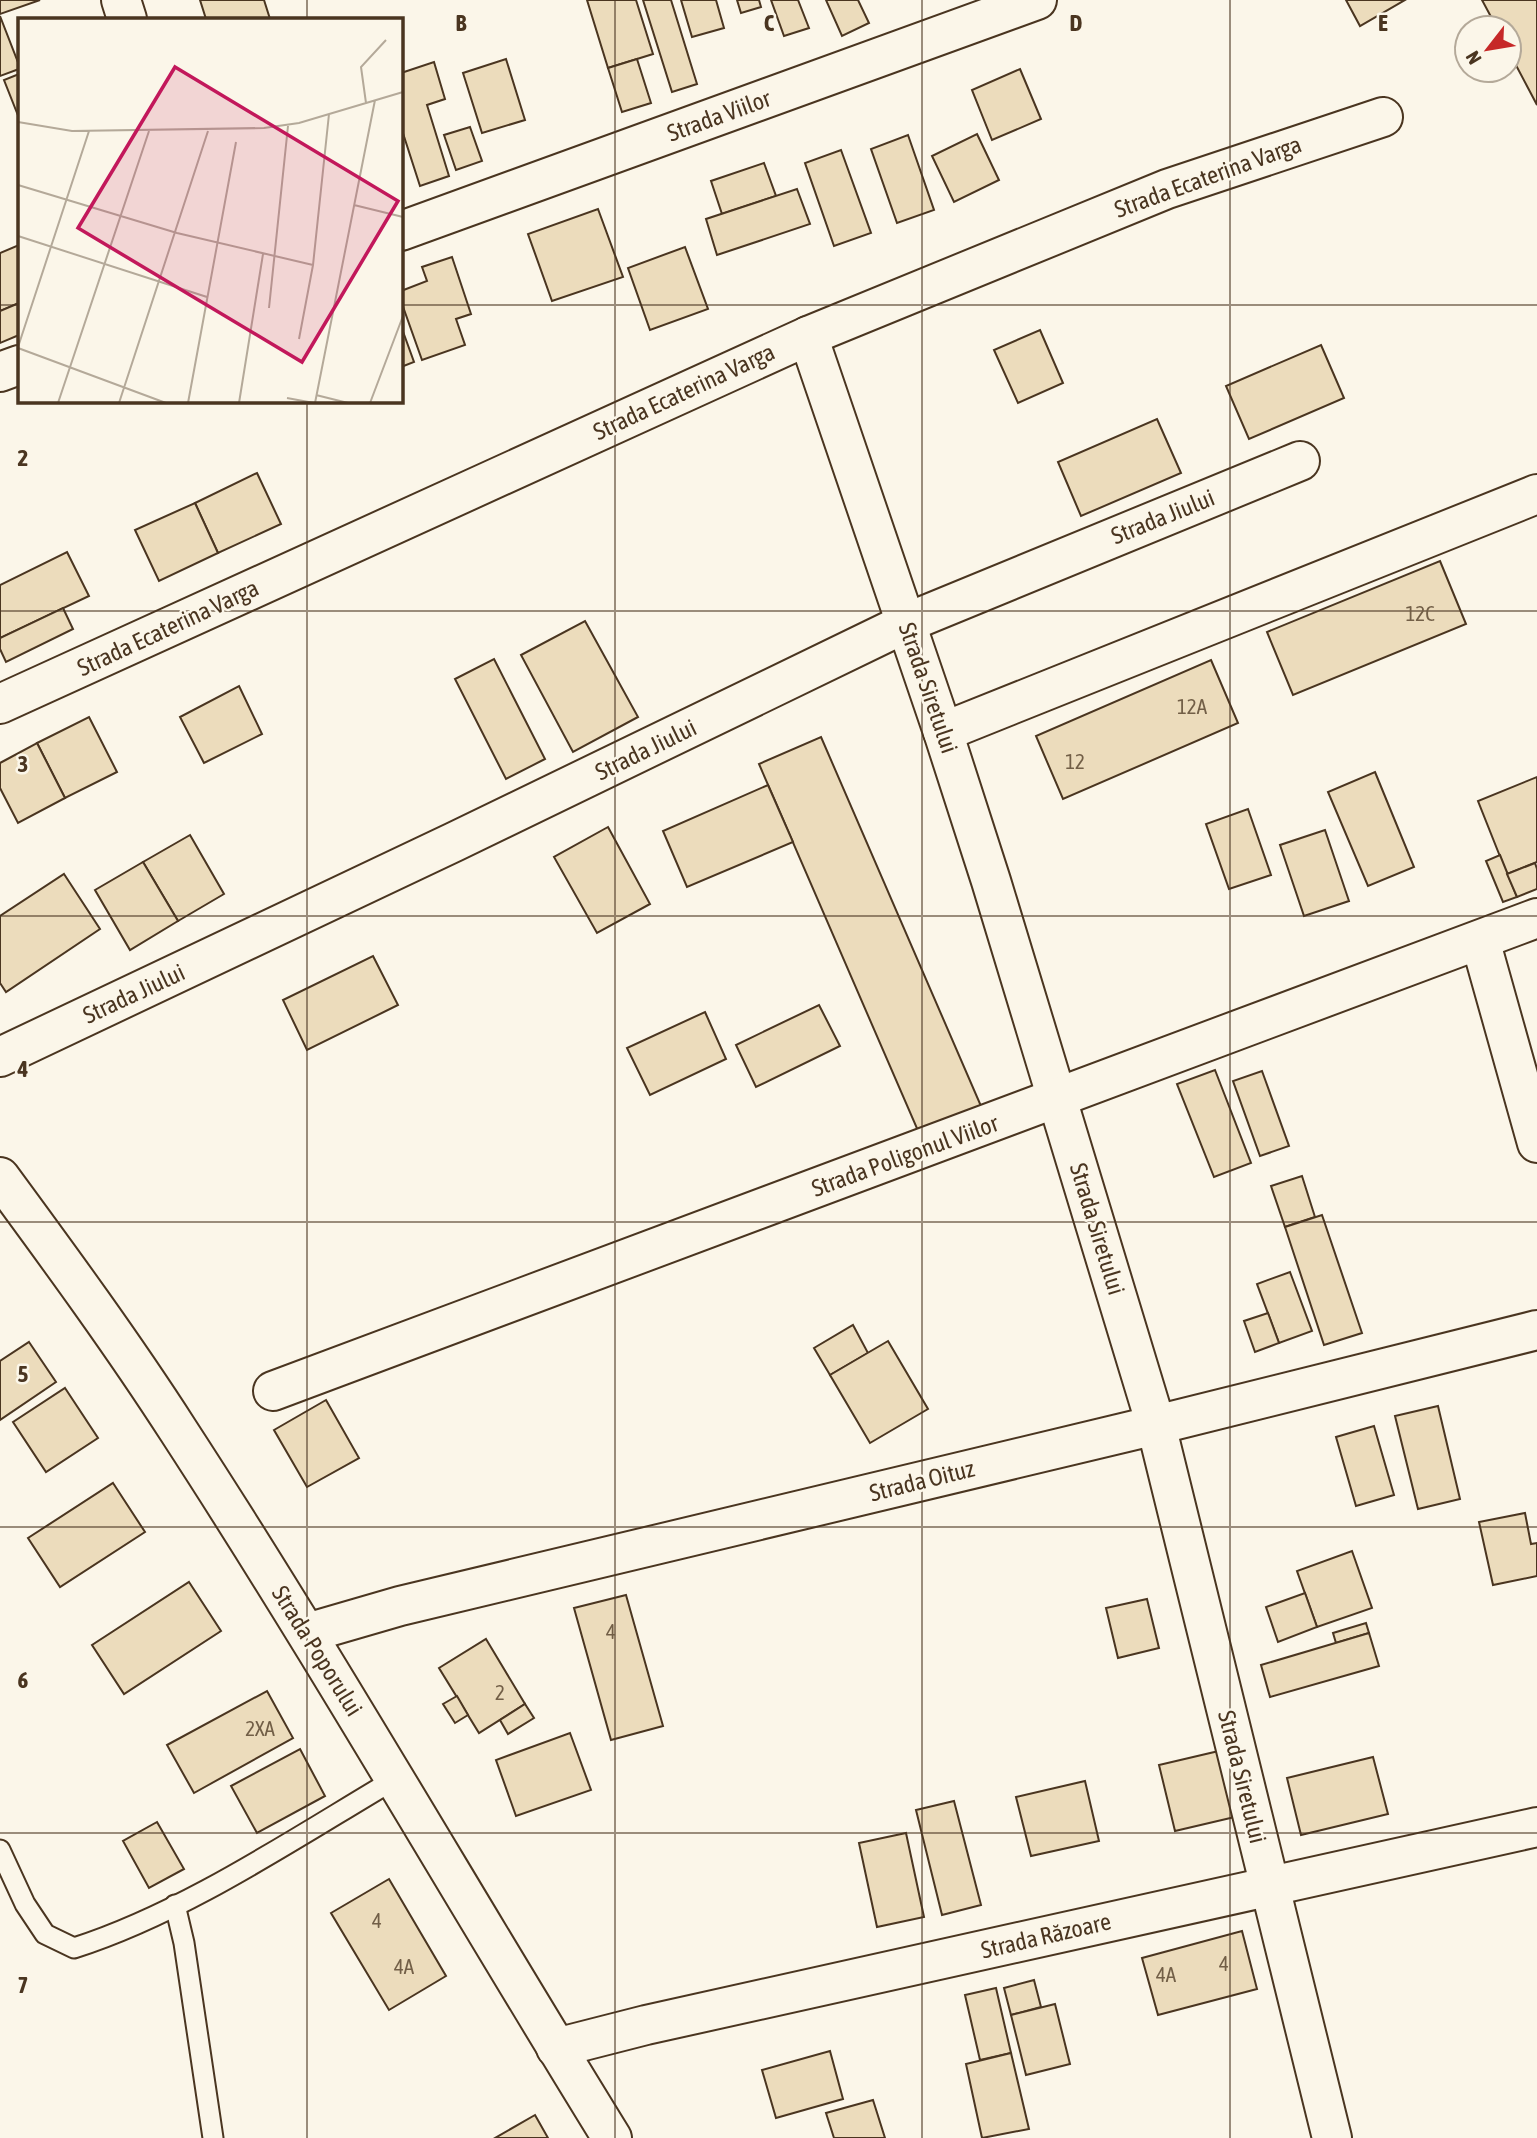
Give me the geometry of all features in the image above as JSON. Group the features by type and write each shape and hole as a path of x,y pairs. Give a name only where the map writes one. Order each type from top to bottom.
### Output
{"street":[{"path":"121,0 127,18"},
{"name":"Strada Viilor","path":"402,231 1037,0"},
{"name":"Strada Ecaterina Varga","path":"0,704 808,336 1167,189 1383,117"},
{"name":"Strada Siretului","path":"808,336 943,732 1058,1099 1156,1425 1332,2138"},
{"path":"0,372 18,365"},
{"name":"Strada Jiului","path":"0,1057 906,623 1300,461"},
{"path":"943,732 1537,494"},
{"name":"Strada Poligonul Viilor","path":"273,1391 1537,918"},
{"path":"1480,940 1537,1143"},
{"name":"Strada Poporului","path":"0,1177 93,1305 177,1428 307,1633 612,2138"},
{"name":"Strada Oituz","path":"307,1633 400,1606 1156,1425 1537,1330"},
{"name":"Strada Răzoare","path":"556,2048 646,2025 1537,1827"}],"lane":[{"path":"0,1850 25,1905 45,1934 74,1948 105,1938 201,1893 395,1779"},
{"path":"175,1905 184,1943 213,2138"}],"building":[{"path":"0,0 40,0 0,14"},
{"path":"200,0 264,0 270,18 206,18"},
{"path":"587,0 636,0 653,54 608,68"},
{"path":"643,0 671,0 697,84 672,92"},
{"path":"681,0 716,0 724,28 692,37"},
{"path":"737,0 759,0 761,7 741,13"},
{"path":"771,0 798,0 809,28 784,36"},
{"path":"826,0 858,0 869,23 842,36"},
{"path":"1346,0 1405,0 1360,26"},
{"path":"1482,0 1537,0 1537,105 1523,78 1523,14 1490,14"},
{"path":"0,16 18,62 18,69 0,76"},
{"path":"506,59 525,120 482,133 463,73"},
{"path":"637,59 651,103 622,112 608,68"},
{"path":"434,62 445,99 427,105 449,176 420,186 402,130 402,73"},
{"path":"1020,69 1041,119 992,140 972,90"},
{"path":"18,74 18,115 4,80"},
{"path":"470,127 482,161 456,170 444,135"},
{"path":"977,134 999,180 954,202 932,156"},
{"path":"908,135 934,210 897,223 871,149"},
{"path":"841,150 871,233 834,246 805,163"},
{"path":"764,163 776,196 722,214 711,181"},
{"path":"797,189 810,224 717,255 706,219"},
{"path":"598,209 623,277 552,301 528,234"},
{"path":"18,245 18,303 0,311 0,253"},
{"path":"685,247 708,309 650,330 628,268"},
{"path":"452,257 471,314 456,319 465,345 422,360 402,304 402,291 427,281 422,267"},
{"path":"18,303 18,335 0,343 0,311"},
{"path":"402,329 414,362 402,367"},
{"path":"1040,330 1063,383 1018,403 994,350"},
{"path":"1321,345 1344,398 1249,439 1226,386"},
{"path":"1157,419 1181,473 1081,516 1058,462"},
{"path":"257,473 281,524 218,553 195,503"},
{"path":"195,503 218,553 159,581 135,530"},
{"path":"67,552 89,596 0,638 0,585"},
{"path":"1440,561 1466,624 1293,695 1267,632"},
{"path":"63,608 73,629 6,662 0,649 0,638"},
{"path":"585,621 638,717 573,752 521,655"},
{"path":"494,659 545,759 506,779 455,679"},
{"path":"1211,660 1238,723 1063,799 1036,736"},
{"path":"239,686 262,734 204,763 180,717"},
{"path":"89,717 117,772 65,798 37,743"},
{"path":"821,737 984,1113 922,1140 759,764"},
{"path":"37,743 65,798 18,823 0,788 0,763"},
{"path":"1375,772 1414,867 1368,886 1328,792"},
{"path":"1537,777 1537,862 1507,874 1478,801"},
{"path":"768,785 793,842 687,887 663,831"},
{"path":"1248,809 1271,875 1229,889 1206,824"},
{"path":"608,827 650,904 597,933 554,857"},
{"path":"1325,830 1349,901 1304,916 1280,845"},
{"path":"190,835 224,894 178,921 143,862"},
{"path":"1500,855 1517,897 1503,902 1486,861"},
{"path":"143,862 178,921 130,950 95,890"},
{"path":"1535,863 1537,889 1517,897 1507,874"},
{"path":"64,874 100,929 6,992 0,983 0,916"},
{"path":"373,956 398,1005 307,1050 283,1000"},
{"path":"819,1005 840,1046 756,1087 736,1045"},
{"path":"705,1012 726,1059 650,1095 627,1048"},
{"path":"1215,1070 1251,1163 1214,1177 1177,1084"},
{"path":"1262,1071 1289,1146 1260,1156 1233,1081"},
{"path":"1302,1176 1315,1217 1285,1227 1271,1186"},
{"path":"1322,1215 1362,1333 1324,1345 1285,1227"},
{"path":"1290,1272 1312,1331 1279,1343 1257,1284"},
{"path":"1268,1313 1279,1343 1255,1352 1244,1321"},
{"path":"853,1325 868,1353 830,1375 814,1348"},
{"path":"888,1341 928,1409 870,1443 830,1375"},
{"path":"29,1342 56,1382 0,1420 0,1361"},
{"path":"65,1388 98,1438 46,1472 13,1422"},
{"path":"326,1400 359,1458 307,1487 274,1430"},
{"path":"1438,1406 1460,1499 1418,1509 1395,1416"},
{"path":"1374,1426 1394,1495 1356,1506 1336,1437"},
{"path":"113,1483 145,1532 60,1587 28,1538"},
{"path":"1525,1513 1531,1544 1537,1543 1537,1576 1493,1585 1479,1522"},
{"path":"1352,1551 1372,1608 1317,1627 1297,1571"},
{"path":"189,1582 221,1631 124,1694 92,1645"},
{"path":"1305,1593 1317,1627 1278,1642 1266,1607"},
{"path":"626,1595 663,1726 611,1740 574,1608"},
{"path":"1147,1599 1159,1648 1118,1658 1106,1608"},
{"path":"1366,1623 1369,1633 1336,1643 1333,1633"},
{"path":"1369,1633 1379,1666 1270,1697 1261,1665"},
{"path":"486,1639 525,1704 479,1733 439,1668"},
{"path":"267,1691 293,1738 194,1793 167,1745"},
{"path":"457,1696 468,1715 455,1723 443,1704"},
{"path":"525,1704 534,1718 508,1734 500,1720"},
{"path":"570,1733 591,1790 516,1816 496,1760"},
{"path":"300,1749 325,1796 257,1833 231,1786"},
{"path":"1223,1750 1239,1816 1175,1831 1159,1765"},
{"path":"1373,1757 1388,1814 1301,1835 1287,1778"},
{"path":"1085,1781 1099,1841 1031,1856 1016,1797"},
{"path":"954,1801 981,1905 942,1915 916,1810"},
{"path":"157,1822 184,1869 149,1888 123,1841"},
{"path":"906,1833 924,1917 877,1927 859,1843"},
{"path":"389,1879 446,1976 389,2010 331,1913"},
{"path":"1242,1931 1257,1989 1158,2015 1142,1958"},
{"path":"1034,1980 1041,2007 1011,2015 1004,1988"},
{"path":"996,1988 1011,2053 980,2060 965,1995"},
{"path":"1055,2004 1070,2064 1026,2075 1011,2015"},
{"path":"830,2051 843,2099 776,2118 762,2070"},
{"path":"1011,2053 1029,2129 982,2138 966,2064"},
{"path":"873,2100 885,2138 834,2138 826,2113"},
{"path":"535,2115 548,2138 495,2138"}]}
